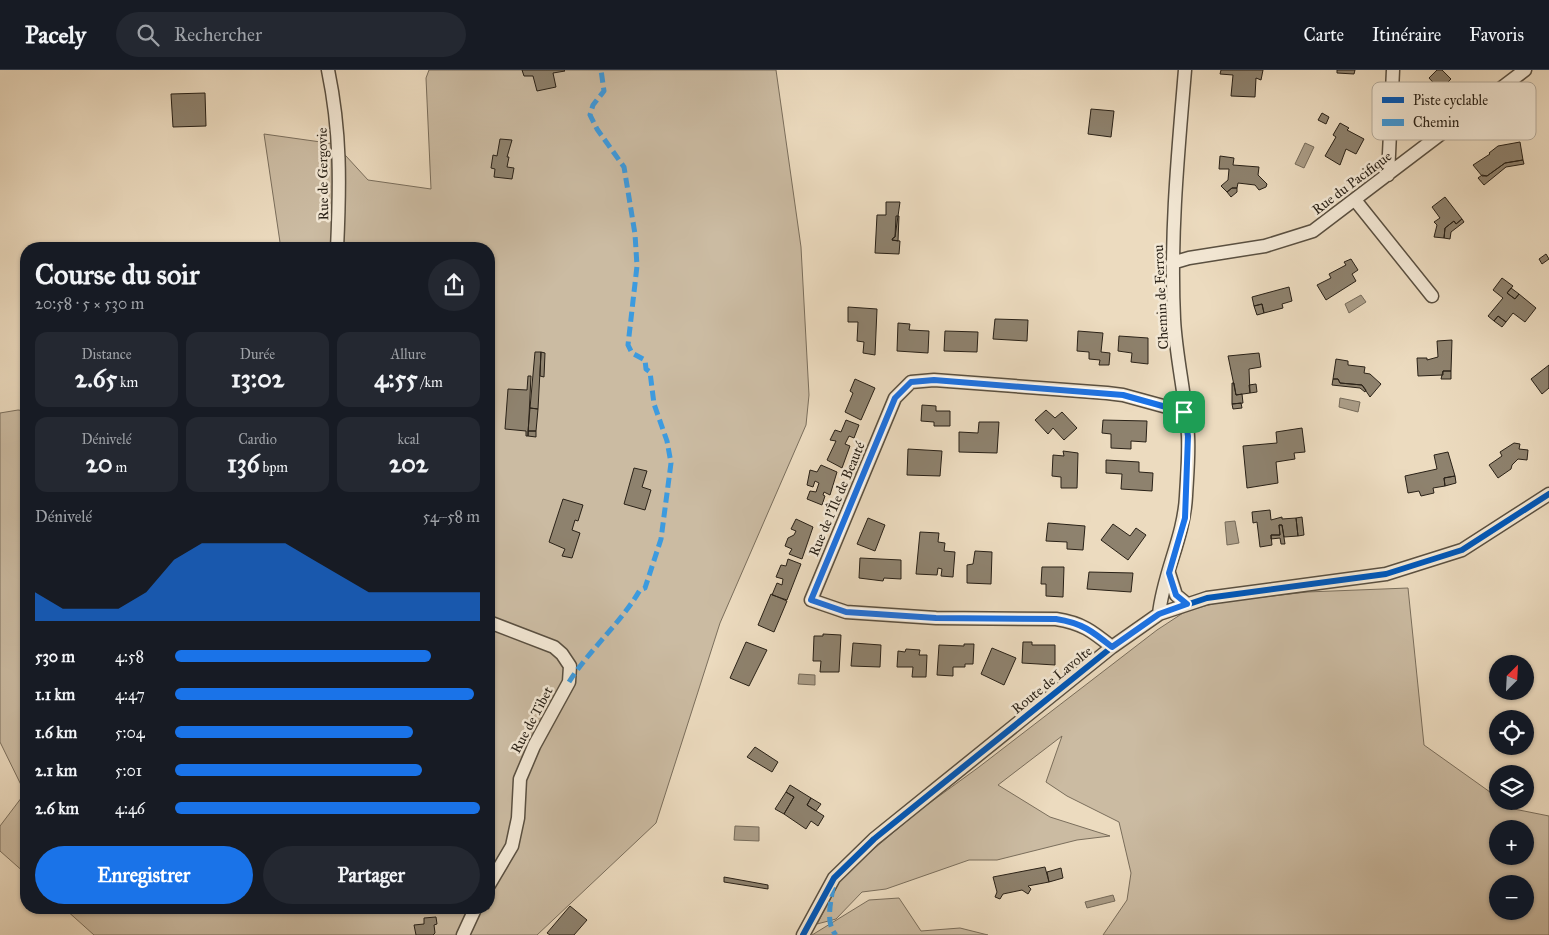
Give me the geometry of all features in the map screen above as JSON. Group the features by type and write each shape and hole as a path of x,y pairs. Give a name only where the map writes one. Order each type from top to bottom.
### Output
{"street":[{"name":"Rue de Gergovie","path":"328,70 336,107 340,155 338,242"},
{"name":"Chemin de Ferrou","path":"1159,614 1162,593 1185,518 1188,436 1175,334 1172,263 1175,185 1185,70"},
{"name":"Rue du Pacifique","path":"1509,82 1525,70"},
{"path":"1388,175 1390,140"},
{"name":"Rue du Pacifique","path":"1172,263 1189,258 1265,246 1313,231 1434,140"},
{"path":"1355,200 1432,296"},
{"name":"Rue de l'Île de Beauté","path":"1112,647 1087,627 1074,622 1056,619 936,618 846,612 811,600 895,398 911,382 934,380 1115,394 1184,412"},
{"name":"Route de Lavolte","path":"803,935 834,878 874,839 1112,647 1159,614 1208,598 1386,574 1412,567 1462,550 1549,494"},
{"path":"1169,573 1176,595 1187,604"},
{"name":"Rue de Tibet","path":"495,624 554,647 562,654 570,666 569,682 534,746 520,779 518,818 512,846 495,875"},
{"path":"463,935 473,914"}],"shaded area":[{"path":"429,70 776,70 801,247 809,395 806,425 720,623 656,823 537,935 94,935 71,914 495,914 495,242 280,242 264,134 335,144 368,180 431,189 426,78"},
{"path":"1305,143 1314,147 1304,168 1295,164"},
{"path":"1361,295 1366,302 1349,313 1345,304"},
{"path":"1340,398 1360,402 1358,412 1339,407"},
{"path":"20,410 20,783 0,742 0,413"},
{"path":"1235,521 1239,543 1227,545 1225,522"},
{"path":"1408,588 1424,745 1489,791 1489,810 1519,810 1549,816 1549,935 1103,935 1127,900 1131,873 1119,822 1067,796 1046,782 1062,736 998,785 1050,817 1110,836 1077,840 997,860 969,860 886,889 862,892 836,919 817,924 843,875 920,810 1157,630 1186,611 1220,602 1307,592"},
{"path":"799,674 815,675 815,685 798,684"},
{"path":"20,800 20,869 0,851 0,826"},
{"path":"735,826 759,827 759,841 734,840"},
{"path":"1113,895 1115,901 1087,908 1085,902"},
{"path":"899,898 921,931 960,928 988,935 812,935 869,900"}],"building":[{"path":"522,70 565,71 553,73 556,87 537,91 533,76 524,76"},
{"path":"1221,70 1263,70 1261,80 1256,78 1255,97 1231,96 1233,75 1220,74"},
{"path":"1337,70 1355,70 1354,74 1337,73"},
{"path":"1437,70 1442,70 1451,79 1448,82 1433,82 1429,78"},
{"path":"205,93 206,126 173,127 171,94"},
{"path":"1091,109 1114,111 1111,137 1088,134"},
{"path":"1322,113 1329,117 1326,124 1318,120"},
{"path":"1340,123 1349,128 1347,130 1364,139 1356,154 1346,149 1340,165 1325,156 1336,137 1333,135"},
{"path":"500,139 512,140 507,157 509,157 507,167 514,168 512,179 494,177 495,169 491,168 493,155 497,156"},
{"path":"1520,142 1523,160 1505,163 1487,176 1482,176 1473,165 1490,154 1498,146"},
{"path":"1220,156 1234,158 1233,165 1259,167 1258,175 1267,184 1266,187 1259,190 1255,185 1238,183 1237,188 1232,188 1227,192 1221,186 1228,180 1229,169 1219,169"},
{"path":"1523,160 1524,164 1506,167 1484,185 1478,178 1482,175 1487,176 1505,163"},
{"path":"1232,188 1237,188 1237,192 1231,197 1227,192"},
{"path":"1445,197 1462,219 1456,224 1454,221 1445,228 1444,238 1434,237 1437,225 1434,222 1440,218 1432,207"},
{"path":"886,202 900,202 895,237 892,240 900,241 899,254 875,253 877,215 886,215"},
{"path":"896,216 899,216 898,241 892,240 895,237"},
{"path":"1462,219 1464,222 1451,232 1450,239 1444,238 1445,228 1454,221 1456,224"},
{"path":"1546,254 1549,259 1542,264 1539,259"},
{"path":"1351,259 1358,270 1352,274 1356,281 1326,300 1317,285 1331,278 1329,274 1346,265 1344,262"},
{"path":"1502,278 1513,286 1507,293 1515,299 1519,294 1536,308 1525,322 1513,313 1506,322 1498,316 1494,321 1488,316 1503,298 1493,290"},
{"path":"1289,287 1292,301 1282,304 1283,308 1264,313 1262,304 1254,306 1252,297"},
{"path":"1511,288 1519,294 1515,299 1507,293"},
{"path":"1262,304 1264,313 1257,315 1254,306"},
{"path":"848,307 877,309 875,355 863,353 864,342 857,341 858,322 848,322"},
{"path":"1498,316 1506,322 1502,327 1494,321"},
{"path":"995,319 1028,320 1027,341 993,339"},
{"path":"898,323 910,324 909,330 929,331 928,353 897,351"},
{"path":"945,331 978,332 977,352 944,351"},
{"path":"1078,331 1103,333 1101,352 1110,353 1109,365 1099,365 1100,360 1089,359 1089,352 1077,351"},
{"path":"1119,336 1148,338 1148,364 1131,362 1132,353 1118,351"},
{"path":"1452,340 1451,371 1443,371 1443,375 1418,376 1417,358 1427,358 1427,360 1438,357 1437,341"},
{"path":"535,352 541,352 538,409 530,408"},
{"path":"541,352 545,353 544,377 540,376"},
{"path":"1259,353 1261,367 1249,369 1250,393 1236,395 1228,356"},
{"path":"1336,359 1348,361 1348,365 1365,367 1364,373 1370,374 1381,384 1370,397 1362,385 1340,383 1338,379 1333,379"},
{"path":"1549,365 1549,388 1542,394 1531,379"},
{"path":"1443,371 1451,371 1451,379 1441,379"},
{"path":"528,376 531,376 528,436 526,436 526,431 505,429 508,389 527,390"},
{"path":"855,379 875,388 861,420 845,412 853,393 850,391"},
{"path":"1333,379 1338,379 1340,383 1362,385 1366,390 1365,392 1360,388 1332,385"},
{"path":"1232,383 1234,383 1236,395 1242,394 1243,403 1232,404"},
{"path":"1256,384 1257,392 1250,393 1249,385"},
{"path":"1241,403 1242,408 1233,409 1232,404"},
{"path":"922,405 936,406 936,411 950,411 950,426 934,426 934,422 921,421"},
{"path":"530,408 538,409 536,431 528,431"},
{"path":"1046,410 1055,418 1062,412 1077,428 1064,440 1053,428 1048,434 1035,420"},
{"path":"846,420 859,425 854,438 849,436 845,444 850,446 842,468 827,460 836,441 830,440 835,430 841,432"},
{"path":"1103,420 1147,421 1146,442 1131,441 1131,449 1111,448 1111,434 1102,433"},
{"path":"979,422 999,422 997,453 959,452 959,432 978,433"},
{"path":"1302,428 1305,452 1294,453 1295,459 1276,462 1278,483 1247,488 1243,446 1277,443 1276,432"},
{"path":"528,431 536,431 536,437 528,436"},
{"path":"1514,443 1520,444 1519,449 1528,450 1527,460 1518,459 1511,469 1498,478 1489,465 1502,456 1500,452"},
{"path":"908,449 942,451 940,476 907,475"},
{"path":"1063,451 1078,453 1077,488 1061,488 1061,477 1052,476 1053,455 1064,456"},
{"path":"1448,452 1455,476 1444,478 1445,486 1433,488 1434,493 1421,496 1419,491 1408,493 1405,476 1437,469 1434,455"},
{"path":"1106,460 1139,462 1139,472 1153,473 1152,491 1121,489 1122,474 1106,473"},
{"path":"821,465 837,472 830,495 824,492 823,495 825,496 822,505 807,499 810,491 816,492 819,483 815,481 813,487 807,485 810,470 817,472"},
{"path":"634,468 647,471 642,487 651,490 645,510 624,504"},
{"path":"1455,476 1456,483 1445,486 1444,478"},
{"path":"563,499 583,505 578,521 575,520 572,530 580,533 572,558 562,556 565,549 549,542"},
{"path":"1270,510 1271,520 1282,517 1282,519 1296,518 1298,536 1284,537 1282,525 1279,525 1280,535 1271,535 1272,545 1260,547 1257,522 1253,523 1252,512"},
{"path":"1302,517 1304,535 1298,536 1296,518"},
{"path":"868,518 885,525 875,551 857,544"},
{"path":"796,519 813,527 802,559 789,554 792,549 785,546 788,538 794,535 796,531 791,529"},
{"path":"1048,523 1085,526 1083,550 1067,549 1067,542 1046,541"},
{"path":"1113,524 1130,536 1136,528 1146,535 1128,560 1101,540"},
{"path":"1279,525 1282,525 1285,544 1281,544 1280,538 1271,539 1271,535 1280,535"},
{"path":"920,532 939,533 938,542 945,543 944,551 955,552 953,577 941,576 942,569 938,568 937,575 916,574"},
{"path":"975,551 992,552 991,584 967,583 967,565 973,564"},
{"path":"860,558 901,560 901,579 884,578 883,581 859,578"},
{"path":"788,559 801,564 787,600 772,595 777,583 782,585 783,579 776,577 781,565 786,566"},
{"path":"1042,567 1064,567 1063,597 1046,596 1046,584 1041,584"},
{"path":"1089,572 1133,573 1131,592 1087,589"},
{"path":"771,594 787,601 774,632 758,625"},
{"path":"823,634 841,635 839,672 820,672 821,661 813,661 814,636 823,636"},
{"path":"746,642 767,650 749,686 730,678"},
{"path":"1023,642 1032,642 1032,645 1055,645 1055,665 1022,663"},
{"path":"853,643 881,645 880,667 851,666"},
{"path":"964,644 974,644 973,664 965,664 965,667 953,667 953,676 937,675 939,645 964,646"},
{"path":"992,648 1016,658 1004,685 981,674"},
{"path":"906,649 920,650 919,655 927,655 926,677 912,677 913,667 897,667 898,651 905,652"},
{"path":"755,747 778,762 772,772 747,757"},
{"path":"790,785 811,798 807,805 824,816 818,826 811,821 806,829 784,814 794,797 786,792"},
{"path":"786,792 794,797 784,814 775,809"},
{"path":"811,798 821,804 816,811 807,805"},
{"path":"1045,867 1049,882 1028,886 1031,889 1028,894 1022,890 1003,894 1000,899 995,897 997,892 993,877"},
{"path":"1061,868 1063,878 1049,882 1047,872"},
{"path":"724,877 768,885 768,889 724,882"},
{"path":"570,906 587,920 574,935 550,935 547,933"},
{"path":"436,917 437,924 434,925 435,933 433,935 416,935 414,925 424,924 424,918"}],"marked path":[{"path":"569,682 640,590 645,588 661,539 671,463 667,441 654,404 650,372 646,369 645,360 632,353 628,345 637,266 635,234 624,167 597,129 590,115 593,105 604,91 601,70"},
{"path":"833,887 830,918 836,935"}],"cycle path":[{"path":"1112,647 1086,628 1056,619 936,618 846,612 811,600 895,398 911,382 934,380 1107,393 1123,395 1185,412"},
{"path":"803,935 834,878 874,839 1112,647 1159,614 1207,598 1386,574 1462,550 1549,494"}],"route":[{"path":"934,380 1106,393 1123,395 1184,412 1188,436 1185,518 1169,573 1171,585 1176,595 1187,604 1159,614 1112,647 1087,627 1074,622 1056,619 936,618 846,612 811,600 895,398 911,382 934,380"}]}
